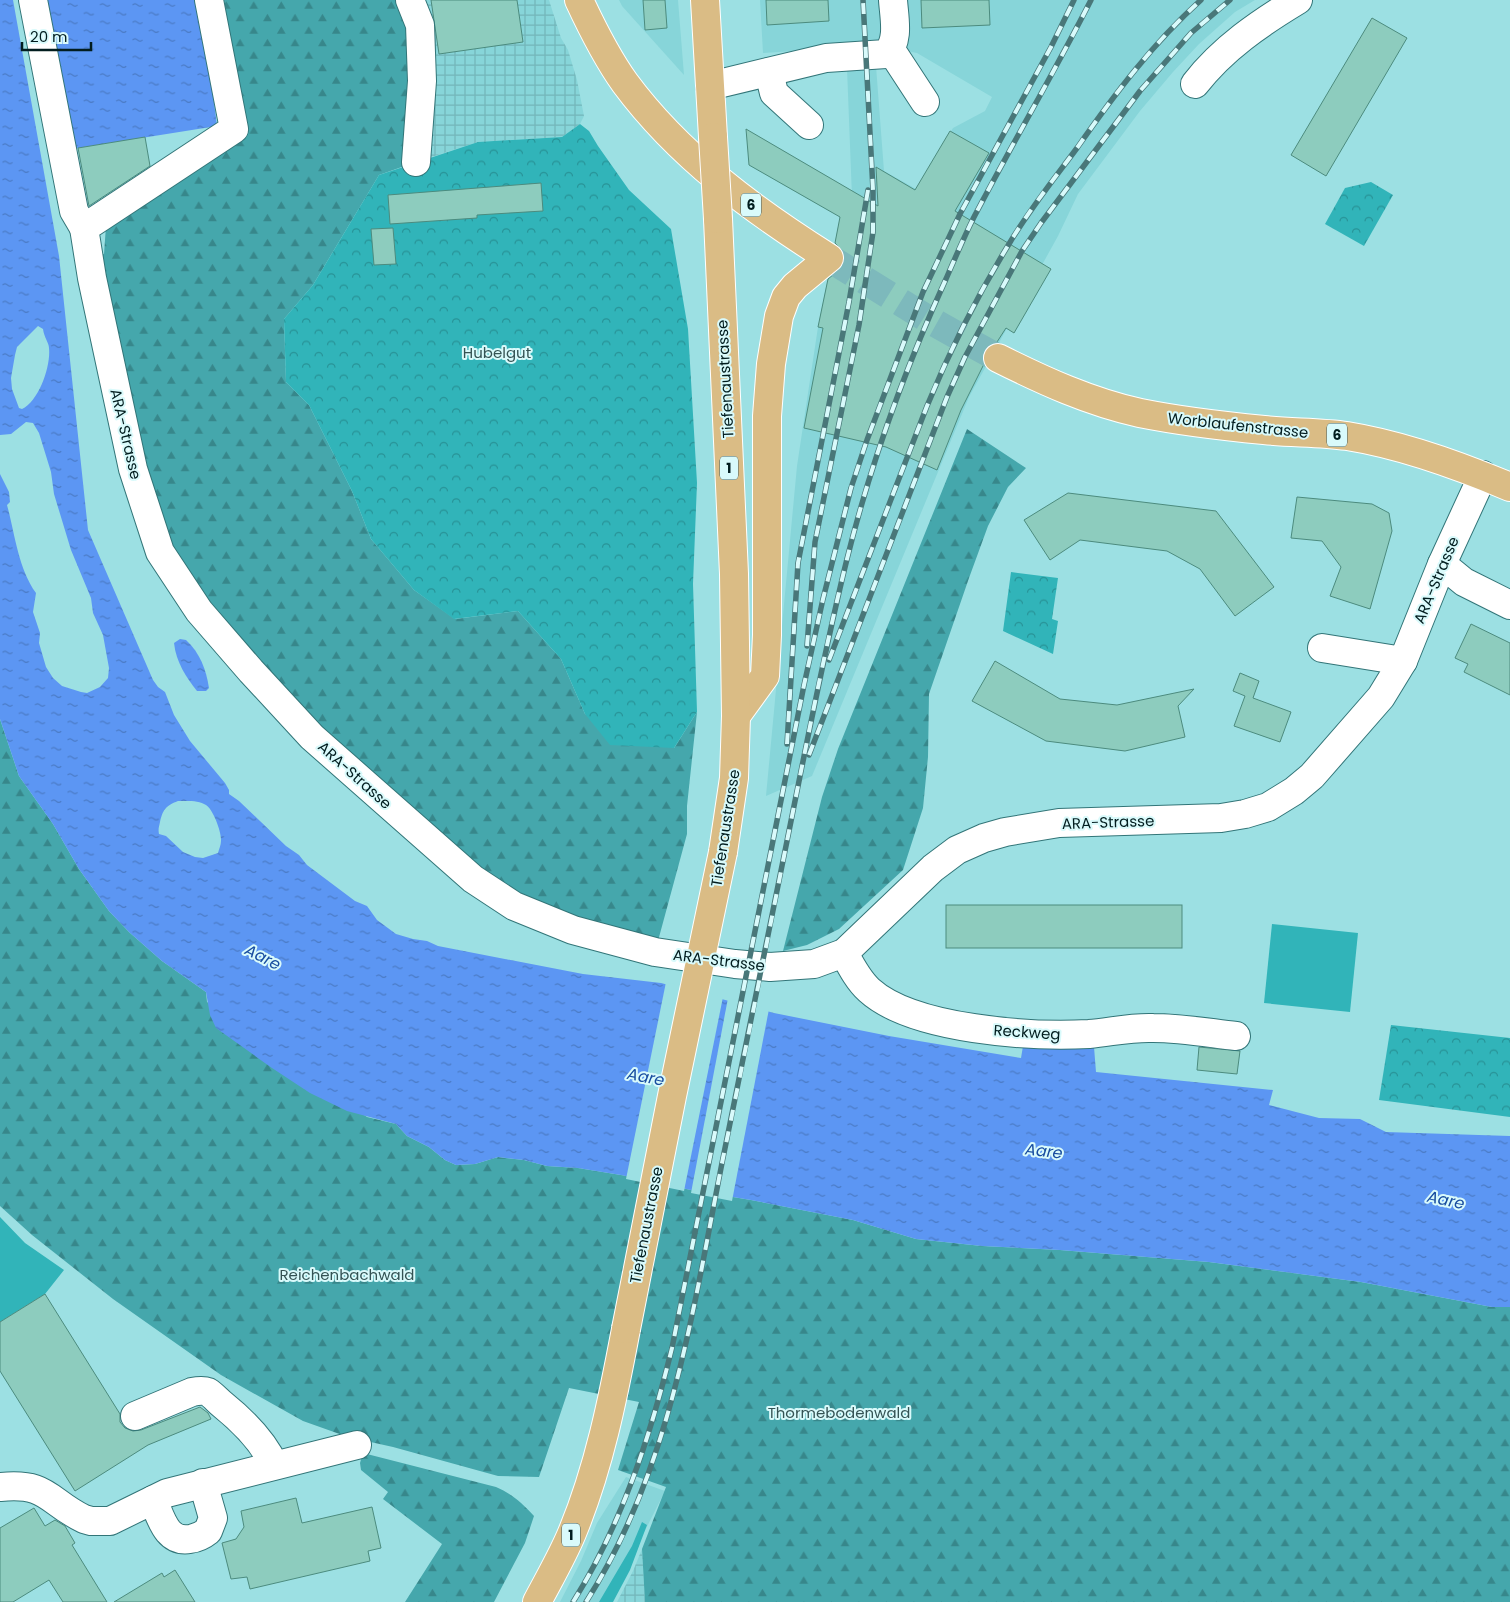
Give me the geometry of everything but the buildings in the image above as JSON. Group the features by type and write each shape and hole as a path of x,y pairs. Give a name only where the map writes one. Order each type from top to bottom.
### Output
{"main road":[{"name":"6","path":"579,0 596,35 625,82 679,145 724,185 788,232 829,258 795,286 786,297 779,316 771,364 767,416 767,635 765,676 736,716"},
{"name":"Tiefenaustrasse","path":"538,1602 565,1547 584,1500 613,1397 730,814 734,778 736,716 734,574 718,219 705,0"},
{"name":"Worblaufenstrasse","path":"998,358 1036,377 1106,404 1139,412 1216,425 1347,436 1409,450 1484,475 1510,487"}],"street":[{"name":"ARA-Strasse","path":"33,0 74,211 84,228 92,278 133,469 160,552 199,611 312,737 473,879 514,906 573,930 655,952 735,964 770,967 814,964 844,953 933,868 957,850 984,838 1005,832 1059,823 1221,818 1245,814 1268,807 1288,795 1312,776 1381,697 1403,661 1442,564 1484,475"},
{"path":"84,228 234,128 210,0"},
{"path":"410,0 420,25 422,81 416,162"},
{"path":"710,86 826,58 884,55 891,50 895,34 893,0"},
{"path":"1195,84 1230,46 1298,0"},
{"path":"891,50 925,102"},
{"path":"768,72 774,93 809,125"},
{"path":"1442,564 1464,582 1510,604"},
{"path":"1322,648 1403,661"},
{"name":"Reckweg","path":"844,953 858,978 869,990 884,1001 906,1011 964,1026 1024,1034 1063,1035 1155,1028 1236,1036"},
{"path":"135,1416 198,1390 207,1392 238,1417 250,1430 269,1453 274,1465"},
{"path":"0,1487 26,1486 38,1489 84,1519 110,1521 167,1493 357,1445"},
{"path":"152,1500 168,1532 172,1536 185,1540 198,1537 208,1531 213,1518 203,1483"}],"shaded area":[{"path":"410,0 549,0 577,80 584,116 580,124 562,137 478,142 416,162"},
{"path":"619,0 678,0 684,75 622,6"},
{"path":"760,0 1255,0 1235,12 1199,44 1173,72 1140,111 1078,194 1058,236 969,397 812,776 766,796 797,466 818,327 840,217 853,223 847,68 844,48 763,53","holes":["876,45 917,53 992,97 985,111 953,128 916,189 884,171"]},
{"path":"626,1477 665,1491 621,1578 607,1602 560,1602 581,1561 597,1523"},
{"path":"642,1549 645,1602 617,1602 633,1571"}],"green space":[{"path":"224,0 410,0 416,162 379,175 313,285 284,319 286,382 309,405 352,491 371,539 414,590 455,619 518,611 561,659 585,714 674,748 697,712 687,806 687,834 655,952 530,913 336,758 160,552 88,258 104,254 106,226 246,133"},
{"name":"Hubelgut","path":"580,124 589,131 629,190 671,229 688,329 697,483 693,584 697,712 674,748 610,745 585,714 561,659 518,611 454,619 414,590 371,539 352,491 309,405 286,382 284,319 313,285 379,175 478,142 562,137"},
{"path":"1371,182 1393,195 1364,246 1325,224 1345,188"},
{"path":"967,429 1026,468 1008,487 988,526 929,694 928,757 923,808 903,870 839,929 807,945 783,951 822,797 838,749"},
{"path":"1011,572 1058,578 1052,619 1058,621 1053,654 1003,631"},
{"path":"0,719 19,776 53,824 79,869 109,911 129,932 162,961 206,992 207,1002 367,1117 396,1124 407,1136 429,1147 445,1160 456,1165 475,1164 498,1157 524,1160 547,1166 578,1168 621,1175 853,1220 916,1239 982,1246 1209,1262 1361,1282 1492,1307 1510,1307 1510,1602 645,1602 642,1549 666,1487 618,1470 639,1402 569,1388 539,1477 498,1476 393,1447 348,1437 303,1421 221,1375 113,1299 32,1235 0,1206"},
{"path":"1272,924 1358,933 1350,1012 1264,1003"},
{"path":"1391,1025 1510,1038 1510,1117 1379,1100"},
{"path":"0,1217 25,1243 64,1270 45,1294 0,1322"},
{"path":"363,1453 496,1487 516,1499 534,1516 525,1543 494,1602 405,1602 442,1544 383,1499 388,1492 361,1470 360,1463"},
{"path":"642,1522 647,1525 630,1570 613,1602 599,1602 632,1546"}],"water":[{"name":"Aare","path":"0,0 13,0 59,256 88,530 153,680 165,692 174,715 190,741 225,783 229,794 239,801 286,846 299,855 307,865 355,901 367,906 377,920 396,934 427,941 438,946 583,974 661,983 774,1013 889,1036 1021,1058 1023,1046 1094,1047 1096,1072 1273,1090 1269,1105 1319,1118 1360,1119 1386,1132 1510,1136 1510,1307 1492,1307 1361,1282 1209,1262 982,1246 916,1239 853,1220 621,1175 578,1168 547,1166 524,1160 498,1157 475,1164 456,1165 445,1160 429,1147 407,1136 396,1124 347,1111 310,1093 216,1028 210,1015 206,992 162,961 129,932 109,911 79,869 53,824 19,776 0,719 0,474 9,492 10,502 7,505 21,562 36,593 33,612 40,633 39,643 46,667 53,678 62,686 87,693 100,687 108,678 109,668 103,635 93,613 91,598 71,550 54,494 51,472 39,433 33,423 26,422 11,434 0,435","holes":["38,326 43,329 49,346 48,364 39,391 34,399 22,409 19,408 12,389 11,378 15,355 17,347","178,801 203,803 209,807 221,837 218,853 203,858 195,857 183,852 166,836 159,834 164,811 167,807"]},
{"path":"38,0 201,0 217,126 66,150"},
{"path":"180,639 186,640 191,645 202,662 209,688 206,691 197,691 182,669 174,643"}],"pier":[{"path":"666,982 723,997 684,1191 626,1179"},
{"path":"728,998 769,1009 732,1201 691,1193"}],"tunnel":[{"path":"829,258 926,318 998,358"}],"railway":[{"path":"807,646 815,542 859,325 873,232 873,190 863,0"},
{"path":"573,1602 606,1542 633,1479 654,1414 672,1348 804,685 851,488 867,440 923,292 960,214 1051,47 1074,0"},
{"path":"586,1602 615,1551 639,1498 659,1443 675,1387 701,1272 823,664 856,523 878,452 917,347 963,240 1091,0"},
{"path":"829,660 927,406 945,364 986,283 1025,219 1120,89 1150,52 1201,0"},
{"path":"809,755 947,397 965,357 1022,251 1140,91 1191,33 1230,0"},
{"path":"787,744 798,563 849,302 868,190"}],"park label":[{"name":"Reichenbachwald","path":"347,1274"},
{"name":"Thormebodenwald","path":"839,1412"}]}
